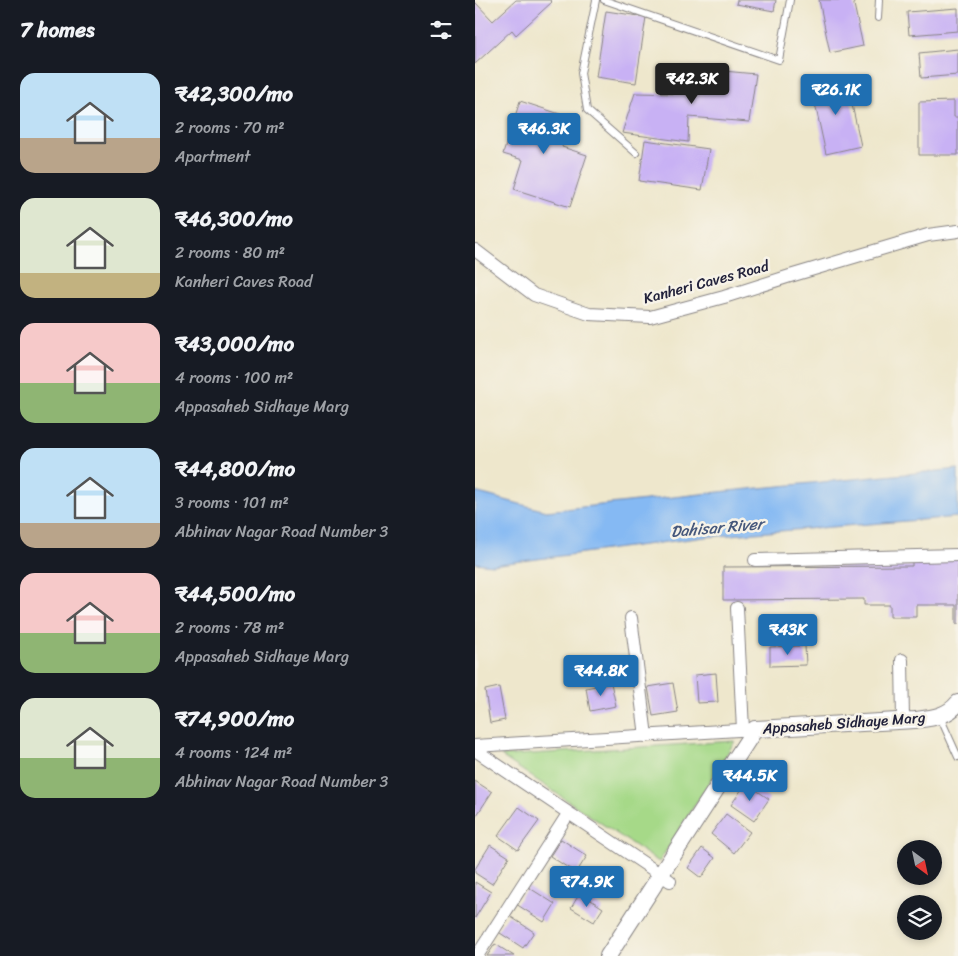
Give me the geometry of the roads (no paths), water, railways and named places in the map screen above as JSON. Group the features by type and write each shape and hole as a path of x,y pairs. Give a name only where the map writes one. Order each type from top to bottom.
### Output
{"street":[{"name":"Kanheri Caves Road","path":"475,250 534,295 589,314 650,317 724,297 911,240 958,230"},
{"path":"755,560 958,555"},
{"path":"615,955 665,878 754,730 737,608"},
{"path":"631,618 646,736"},
{"path":"902,660 903,720"},
{"name":"Appasaheb Sidhaye Marg","path":"754,730 940,716 954,708 958,703"},
{"path":"475,746 754,730"},
{"path":"475,750 665,878"},
{"path":"477,956 568,814"}],"lane":[{"path":"596,0 581,73 587,110 636,154"},
{"path":"604,0 779,60 790,0"},
{"path":"878,18 879,0"},
{"path":"940,716 958,757"}],"water":[{"name":"Dahisar River","path":"958,469 958,517 705,537 492,565 475,563 475,492 546,511"}]}
